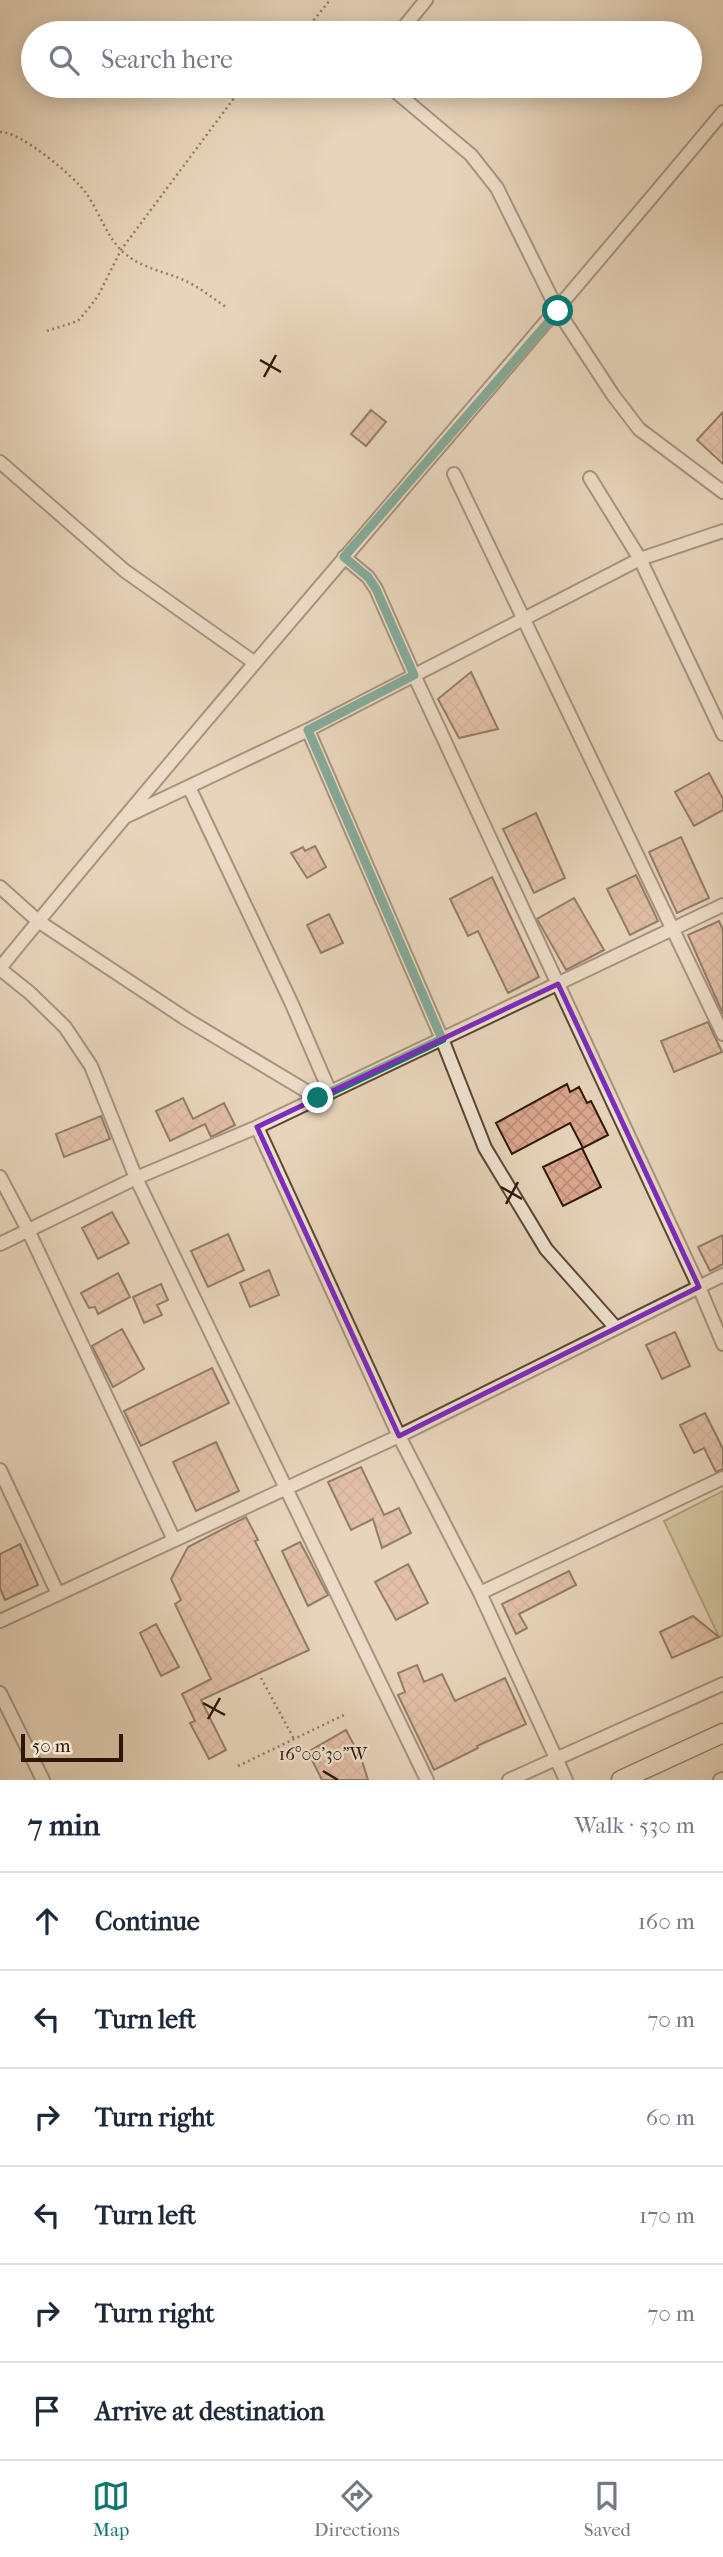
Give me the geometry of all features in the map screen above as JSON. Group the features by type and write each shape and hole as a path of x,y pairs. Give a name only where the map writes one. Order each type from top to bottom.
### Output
{"main road":[{"path":"621,1780 723,1732"}],"street":[{"path":"409,21 426,0"},
{"path":"403,98 471,155 497,188 558,311 612,394 639,429 723,492"},
{"path":"427,1780 136,1178 92,1066 65,1027 0,969 344,557 558,311 723,112"},
{"path":"0,462 125,571 255,663"},
{"path":"454,474 723,1034"},
{"path":"590,478 639,559 723,734"},
{"path":"124,818 308,730 639,559 723,531"},
{"path":"344,557 368,577 376,589 723,1344"},
{"path":"308,730 442,1039 485,1148 546,1249 616,1328"},
{"path":"189,786 291,1002 324,1095"},
{"path":"0,887 38,921 186,1019 324,1095"},
{"path":"0,1244 136,1178 257,1127 723,905"},
{"path":"257,1127 399,1436 480,1593 566,1780"},
{"path":"0,1177 28,1230 174,1541"},
{"path":"0,1621 399,1436 723,1275"},
{"path":"0,1470 58,1594"},
{"path":"480,1593 723,1478"},
{"path":"509,1780 723,1684"},
{"path":"0,1693 43,1780"}],"path":[{"path":"313,21 330,0"},
{"path":"47,331 78,321 98,296 121,250 234,98"},
{"path":"0,132 7,131 75,178 121,250 142,266 191,284 226,307"},
{"path":"261,1678 294,1739"},
{"path":"238,1766 346,1714"}],"highlighted area":[{"path":"558,984 699,1287 399,1436 257,1127"}],"shaded area":[{"path":"723,1491 723,1635 719,1637 664,1521"}],"building":[{"path":"371,410 386,422 366,446 351,434"},
{"path":"723,412 723,464 697,440"},
{"path":"471,672 498,729 459,738 438,699"},
{"path":"709,773 723,799 723,810 694,826 675,792"},
{"path":"536,813 565,878 534,893 503,829"},
{"path":"681,837 709,898 677,913 649,852"},
{"path":"315,846 326,867 307,878 291,853 303,847 305,851"},
{"path":"636,875 658,921 630,935 607,889"},
{"path":"492,877 539,977 508,993 478,931 468,936 450,899"},
{"path":"574,898 604,950 566,970 537,919"},
{"path":"329,914 343,943 321,953 307,925"},
{"path":"719,921 723,930 723,1014 688,935"},
{"path":"708,1022 722,1052 674,1072 661,1041"},
{"path":"567,1084 570,1092 579,1087 587,1103 591,1101 608,1135 583,1148 570,1123 512,1154 496,1123"},
{"path":"183,1098 193,1119 224,1103 235,1125 211,1137 205,1124 170,1141 156,1111"},
{"path":"101,1116 110,1139 64,1157 56,1134"},
{"path":"582,1148 601,1187 563,1206 543,1167"},
{"path":"112,1212 129,1243 98,1259 82,1228"},
{"path":"228,1234 244,1270 208,1287 191,1251"},
{"path":"723,1235 723,1264 710,1271 698,1247"},
{"path":"269,1270 279,1295 250,1307 240,1283"},
{"path":"118,1273 130,1297 98,1314 95,1307 89,1308 81,1293"},
{"path":"161,1284 168,1300 157,1305 162,1315 144,1323 133,1297"},
{"path":"122,1329 144,1369 113,1387 92,1346"},
{"path":"675,1332 690,1366 662,1379 646,1345"},
{"path":"212,1368 229,1403 141,1446 124,1411"},
{"path":"705,1413 723,1449 723,1469 716,1472 704,1448 694,1453 680,1425"},
{"path":"216,1442 239,1491 196,1511 173,1462"},
{"path":"361,1467 384,1515 399,1508 411,1533 382,1548 373,1519 351,1530 328,1482"},
{"path":"246,1517 258,1540 255,1541 309,1650 201,1700 226,1750 209,1759 190,1723 195,1721 182,1694 211,1679 175,1604 181,1600 171,1579 188,1547"},
{"path":"300,1542 328,1595 308,1606 282,1551"},
{"path":"20,1544 38,1585 5,1600 0,1588 0,1554"},
{"path":"408,1564 428,1603 396,1620 375,1582"},
{"path":"569,1571 576,1585 519,1614 527,1628 516,1634 502,1604"},
{"path":"693,1616 719,1637 672,1658 660,1632"},
{"path":"156,1624 179,1667 161,1676 140,1633"},
{"path":"417,1665 424,1682 442,1674 455,1701 505,1678 526,1724 477,1746 478,1748 434,1770 398,1695 405,1692 398,1673"},
{"path":"346,1730 361,1758 368,1780 322,1780 308,1752"}],"route":[{"path":"318,1098 442,1039 308,730 414,675 376,589 368,577 344,557 558,311"}]}
